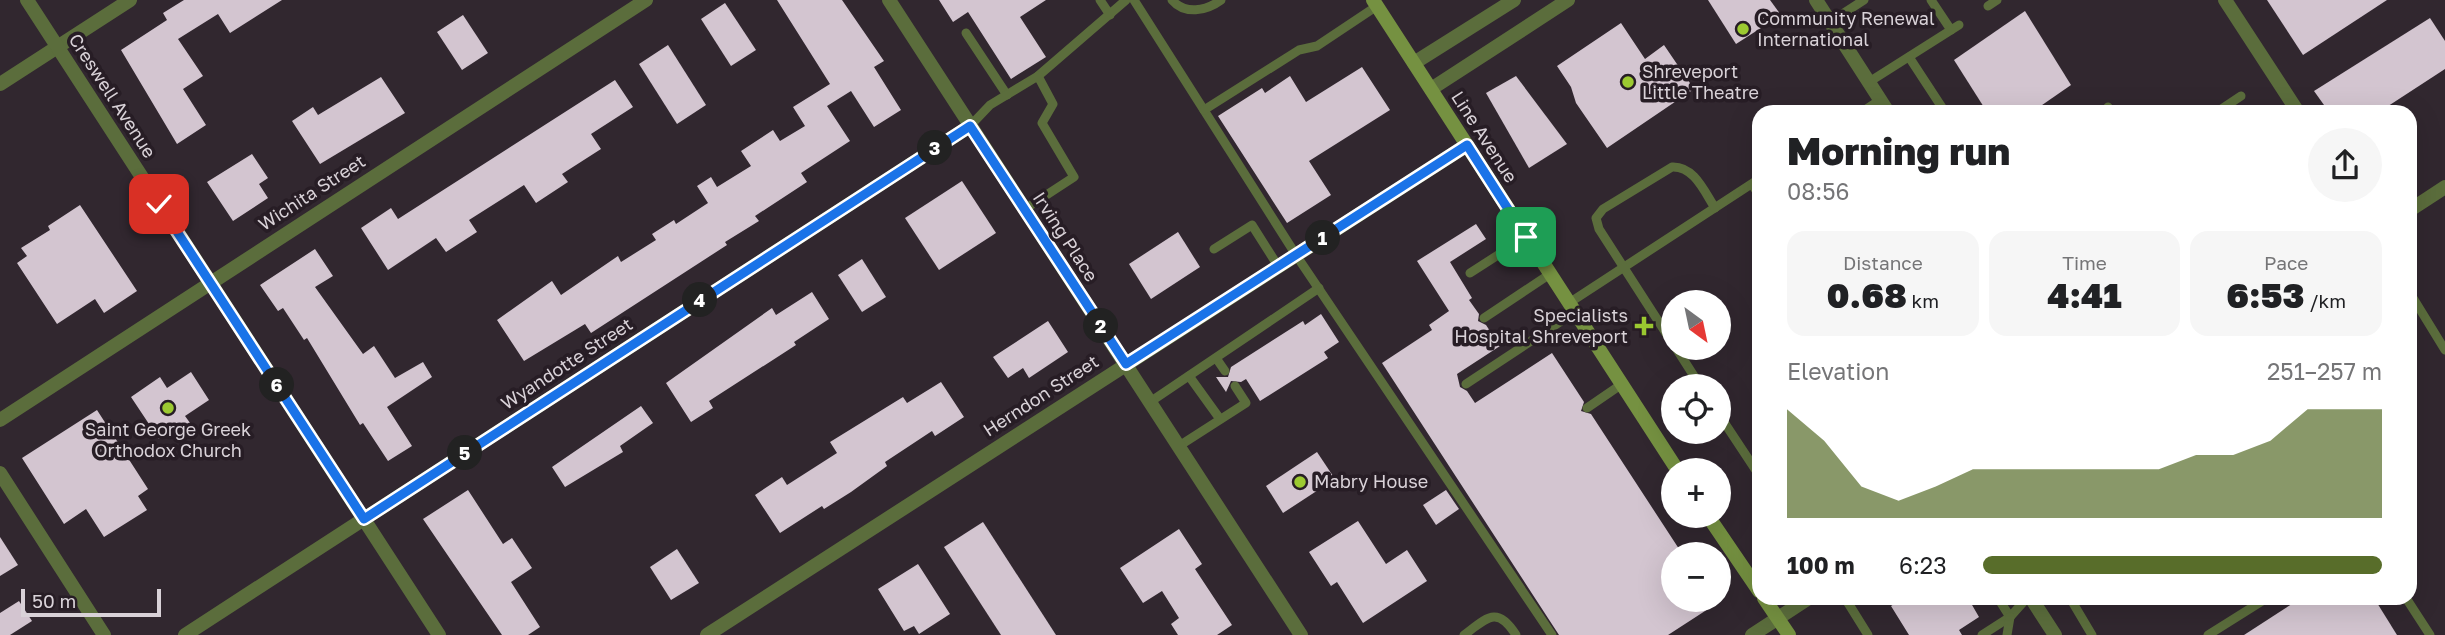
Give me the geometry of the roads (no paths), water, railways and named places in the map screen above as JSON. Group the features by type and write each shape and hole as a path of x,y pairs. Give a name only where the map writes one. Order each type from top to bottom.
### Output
{"main road":[{"name":"Line Avenue","path":"1375,3 1670,458"},
{"path":"1716,528 1752,581"},
{"path":"1769,605 1789,635"}],"street":[{"name":"Creswell Avenue","path":"27,0 439,635"},
{"path":"0,84 130,0"},
{"name":"Wichita Street","path":"0,419 646,0"},
{"name":"Irving Place","path":"888,0 1301,635"},
{"path":"1414,64 1514,0"},
{"path":"1430,89 1568,0"},
{"path":"1816,0 1883,105"},
{"path":"2225,0 2293,105"},
{"name":"Wyandotte Street","path":"185,635 970,126"},
{"name":"Herndon Street","path":"708,635 1467,145"},
{"path":"2417,205 2445,187"},
{"path":"0,473 104,635"},
{"path":"1752,635 1799,605"},
{"path":"2034,605 2054,635"}],"lane":[{"path":"1100,0 1110,15"},
{"path":"970,126 990,106 1038,76 1126,0"},
{"path":"1134,0 1296,255 1552,635"},
{"path":"1172,0 1178,7 1195,11 1221,0"},
{"path":"1830,22 1864,0"},
{"path":"1869,82 1955,28 1931,0"},
{"path":"1988,6 1997,0"},
{"path":"1204,110 1299,50 1317,46 1375,3"},
{"path":"966,33 1007,95"},
{"path":"1909,57 1940,105"},
{"path":"1024,209 1074,177 1042,123 1053,104 1038,76"},
{"path":"2228,105 2241,96"},
{"path":"1661,326 1599,229 1596,218 1603,209 1672,167 1682,166 1691,172 1715,208"},
{"path":"1466,384 1623,268 1752,183"},
{"path":"1214,249 1252,225 1278,266"},
{"path":"1470,273 1526,237"},
{"path":"1484,318 1550,274"},
{"path":"1150,402 1319,288"},
{"path":"2417,304 2445,350"},
{"path":"1216,358 1225,371"},
{"path":"1189,376 1220,419"},
{"path":"1587,408 1622,384"},
{"path":"1179,446 1246,403 1235,386"},
{"path":"1731,433 1752,465"},
{"path":"1848,605 1867,635"},
{"path":"2002,605 2010,617 2007,635"},
{"path":"1982,635 2010,617 2022,605"},
{"path":"2074,605 2092,635"},
{"path":"2208,635 2256,605"},
{"path":"2411,605 2430,635"},
{"path":"1464,635 1489,617 1497,616 1508,622 1516,635"}],"place":[{"name":"Community Renewal International","path":"1743,29"},
{"name":"Shreveport Little Theatre","path":"1628,82"},
{"name":"Specialists Hospital Shreveport","path":"1644,326"},
{"name":"Saint George Greek Orthodox Church","path":"168,408"},
{"name":"Mabry House","path":"1300,482"}]}
